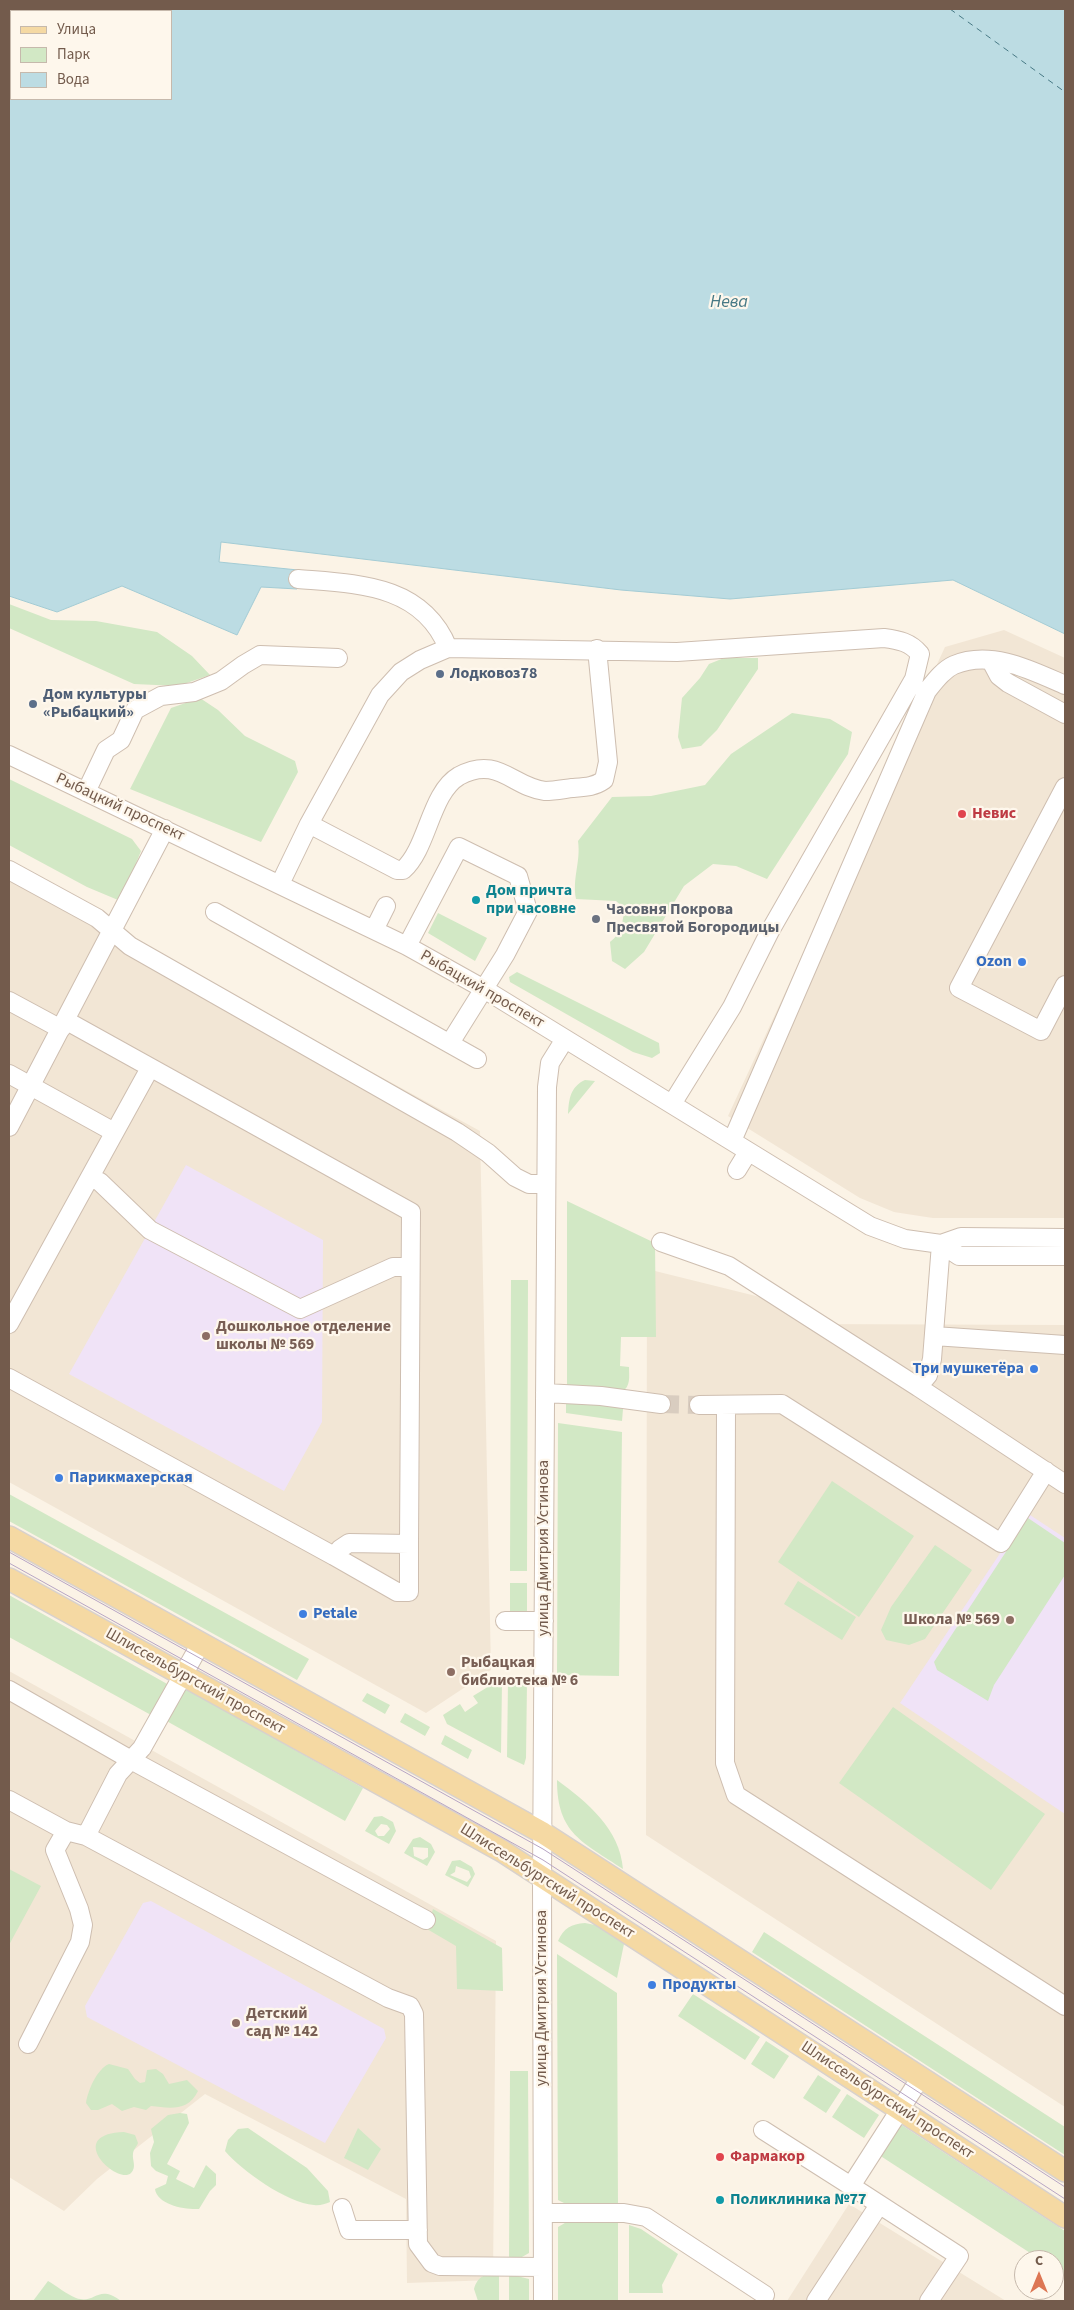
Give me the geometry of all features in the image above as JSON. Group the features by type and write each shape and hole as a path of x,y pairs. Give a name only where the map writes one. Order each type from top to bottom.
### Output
{"main road":[{"path":"9,1537 543,1833 1065,2170"},
{"name":"Шлиссельбургский проспект","path":"9,1579 502,1851 1065,2217"}],"street":[{"path":"298,579 358,584 387,590 418,607 440,628 448,648"},
{"path":"280,884 309,824 380,695 401,672 420,660 448,648 677,652 884,638 901,640 913,646 920,654 914,679 770,932 732,1007 672,1104"},
{"path":"309,824 397,870 403,870 413,858 448,786 459,777 485,769 496,770 546,791 596,786 604,780 608,762 598,678 597,650"},
{"path":"86,792 106,750 122,740 135,710 161,696 194,692 221,681 260,655 338,658"},
{"path":"732,1141 926,691 941,673 955,664 973,661 1009,663 1065,685"},
{"path":"991,661 999,676 1008,683 1065,714"},
{"name":"Рыбацкий проспект","path":"9,755 407,946 484,989 870,1226 905,1238 941,1244 959,1256 1065,1256"},
{"path":"1065,787 959,988 1041,1031 1065,985"},
{"path":"9,1127 165,829"},
{"path":"407,946 459,847 518,876 528,911 484,989 450,1044"},
{"path":"9,870 97,918 130,946 457,1132 488,1153 516,1177 529,1184 546,1184"},
{"path":"374,930 386,906"},
{"path":"215,912 477,1059"},
{"path":"9,1001 63,1024 150,1068 410,1212 409,1592 397,1592 9,1378"},
{"name":"улица Дмитрия Устинова","path":"543,2301 542,1877 547,1087 550,1063 565,1039"},
{"path":"9,1324 150,1068"},
{"path":"9,1074 114,1132"},
{"path":"737,1170 748,1152"},
{"path":"90,1177 100,1182 150,1230 300,1309 393,1267 410,1267"},
{"name":"Рыбацкий проспект","path":"941,1244 961,1237 1065,1238"},
{"path":"661,1242 730,1266 1065,1484"},
{"path":"918,1387 928,1376 934,1336 941,1244"},
{"path":"934,1336 1065,1345"},
{"path":"545,1393 601,1396 661,1404"},
{"path":"699,1405 782,1404 1001,1543 1046,1471"},
{"path":"726,1405 725,1763 736,1795 1065,2006"},
{"path":"334,1556 340,1548 349,1544 409,1544"},
{"path":"505,1621 544,1621"},
{"path":"86,1836 118,1774 142,1748 201,1643"},
{"path":"9,1690 131,1760 426,1920"},
{"path":"9,1800 66,1831 86,1836 388,1998 410,2006 414,2014 418,2244 423,2254 432,2263 440,2266 543,2267"},
{"path":"28,2044 80,1942 83,1925 79,1909 55,1850 66,1831"},
{"path":"851,2186 921,2077"},
{"path":"763,2130 959,2256 929,2301"},
{"path":"816,2301 879,2205"},
{"path":"342,2208 349,2230 418,2230"},
{"path":"543,2213 624,2213 646,2217 765,2295"}],"shaded area":[{"path":"1004,630 1065,658 1065,1218 933,1218 894,1212 860,1198 728,1116 945,647"},
{"path":"9,874 480,1131 491,1670 426,1713 9,1482"},
{"name":"Дошкольное отделение школы № 569","path":"186,1165 323,1240 322,1422 284,1491 69,1374"},
{"path":"647,1269 768,1299 807,1324 1065,1325 1065,2107 646,1835"},
{"name":"Школа № 569","path":"1027,1513 1065,1538 1065,1814 900,1703"},
{"path":"9,1671 496,1941 493,2280 407,2283 406,2199 205,2094 97,2179 64,2211 9,2177"},
{"name":"Детский сад № 142","path":"151,1901 384,2029 386,2038 325,2143 87,2017 85,2006 143,1903"},
{"path":"849,2204 1006,2301 787,2301"}],"green space":[{"path":"9,604 51,620 96,621 157,632 192,656 210,675 178,686 134,684 9,628"},
{"path":"724,658 758,658 758,669 717,730 701,746 682,749 678,737 682,698 700,678 709,664"},
{"path":"200,698 218,710 245,736 295,761 298,772 261,842 130,789 171,708"},
{"path":"792,713 830,719 852,732 848,754 767,879 736,866 713,864 684,886 644,952 625,969 612,961 610,942 619,931 624,908 616,901 576,899 575,884 579,849 578,841 612,797 651,796 705,785 731,754"},
{"path":"9,779 132,839 141,851 126,888 118,900 87,887 9,845"},
{"path":"438,913 487,938 475,961 428,933"},
{"path":"517,972 659,1043 660,1053 652,1058 633,1052 510,982 509,977"},
{"path":"585,1080 595,1081 568,1114 573,1090"},
{"path":"567,1201 655,1243 656,1337 621,1337 620,1366 629,1367 629,1381 622,1392 567,1388"},
{"path":"511,1280 528,1280 527,1571 510,1571"},
{"path":"566,1400 601,1403 623,1409 622,1421 566,1413"},
{"path":"558,1423 622,1432 619,1676 557,1675"},
{"path":"832,1481 914,1536 859,1617 778,1562"},
{"path":"9,1494 309,1659 297,1680 9,1521"},
{"path":"1028,1518 1065,1543 1065,1575 994,1685 988,1701 937,1670 934,1662"},
{"path":"935,1545 972,1570 925,1639 909,1645 886,1640 881,1630 891,1607"},
{"path":"798,1581 856,1617 842,1640 784,1604"},
{"path":"510,1583 527,1583 527,1615 510,1615"},
{"path":"9,1595 169,1685 151,1715 9,1637"},
{"path":"496,1682 502,1682 501,1753 447,1724 443,1715 460,1704 465,1712 478,1703 473,1696"},
{"path":"508,1682 527,1683 526,1758 524,1765 507,1757"},
{"path":"186,1689 363,1788 345,1821 163,1719 178,1693"},
{"path":"367,1693 390,1705 385,1714 362,1701"},
{"path":"893,1707 1045,1814 991,1890 839,1783"},
{"path":"405,1713 430,1727 425,1736 400,1722"},
{"path":"445,1735 472,1750 468,1759 441,1744"},
{"path":"557,1780 590,1807 609,1829 621,1855 623,1869 585,1843 567,1825 558,1798"},
{"path":"382,1816 393,1822 396,1831 389,1844 365,1831 374,1817","holes":["381,1824 387,1825 390,1829 384,1836 378,1836 375,1831"]},
{"path":"420,1837 431,1844 435,1852 427,1866 404,1853 413,1839","holes":["413,1847 428,1848 428,1857 423,1860 414,1856"]},
{"path":"460,1860 472,1867 475,1874 468,1887 445,1875 452,1861","holes":["456,1866 469,1871 471,1877 467,1882 450,1875 455,1872"]},
{"path":"9,1869 41,1886 9,1945"},
{"path":"433,1909 502,1948 503,1991 457,1989 456,1946 427,1929"},
{"path":"576,1924 595,1925 624,1944 617,1978 558,1941 568,1928"},
{"path":"764,1932 1065,2127 1065,2155 752,1952"},
{"path":"557,1954 617,1993 618,2206 570,2206 558,2200"},
{"path":"693,1994 760,2037 745,2060 678,2016"},
{"path":"766,2041 789,2056 774,2079 751,2064"},
{"path":"109,2064 128,2069 140,2083 145,2082 147,2070 156,2069 163,2074 169,2084 187,2080 198,2091 189,2102 178,2107 151,2106 146,2110 134,2107 122,2111 112,2104 98,2110 91,2110 86,2103 91,2086 101,2070"},
{"path":"510,2071 528,2071 529,2253 522,2257 509,2258"},
{"path":"818,2075 841,2090 826,2113 803,2098"},
{"path":"847,2094 879,2115 864,2138 832,2117"},
{"path":"187,2114 189,2123 167,2164 180,2171 176,2179 194,2188 206,2165 216,2174 216,2185 199,2209 187,2209 166,2203 157,2194 155,2189 166,2184 168,2176 156,2171 151,2166 150,2153 154,2142 151,2129 168,2115"},
{"path":"900,2124 1065,2231 1065,2276 1064,2250 1026,2250 879,2155"},
{"path":"248,2128 307,2168 328,2191 330,2202 316,2205 291,2199 266,2185 242,2168 225,2151 228,2140 238,2129"},
{"path":"358,2128 381,2149 368,2170 344,2158"},
{"path":"124,2132 135,2135 138,2143 133,2153 133,2171 124,2175 107,2166 100,2158 96,2149 98,2141 106,2135"},
{"path":"618,2219 618,2301 558,2301 558,2227 570,2220"},
{"path":"629,2225 641,2229 678,2254 662,2285 663,2293 629,2293"},
{"path":"499,2274 499,2301 478,2301 474,2289 480,2278 486,2275"},
{"path":"509,2274 529,2279 529,2301 509,2301"},
{"path":"48,2281 76,2298 88,2299 101,2294 107,2294 121,2301 33,2301"}],"water":[{"name":"Нева","path":"9,9 1065,9 1065,634 953,580 730,599 621,590 221,542 219,562 298,570 297,589 261,587 237,635 122,586 57,612 9,596"}],"ferry route":[{"path":"950,9 1065,92"}],"tunnel":[{"path":"661,1404 699,1405"}],"tram line":[{"path":"9,1552 543,1849 1065,2187"},
{"path":"9,1563 543,1860 1065,2199"}],"place":[{"name":"Лодковоз78","path":"440,674"},
{"name":"Дом культуры «Рыбацкий»","path":"33,704"},
{"name":"Невис","path":"962,814"},
{"name":"Дом причта при часовне","path":"476,900"},
{"name":"Часовня Покрова Пресвятой Богородицы","path":"596,919"},
{"name":"Ozon","path":"1022,962"},
{"name":"Дошкольное отделение школы № 569","path":"206,1336"},
{"name":"Три мушкетёра","path":"1034,1369"},
{"name":"Парикмахерская","path":"59,1478"},
{"name":"Petale","path":"303,1614"},
{"name":"Школа № 569","path":"1010,1620"},
{"name":"Рыбацкая библиотека № 6","path":"451,1672"},
{"name":"Продукты","path":"652,1985"},
{"name":"Детский сад № 142","path":"236,2023"},
{"name":"Фармакор","path":"720,2157"},
{"name":"Поликлиника №77","path":"720,2200"}]}
